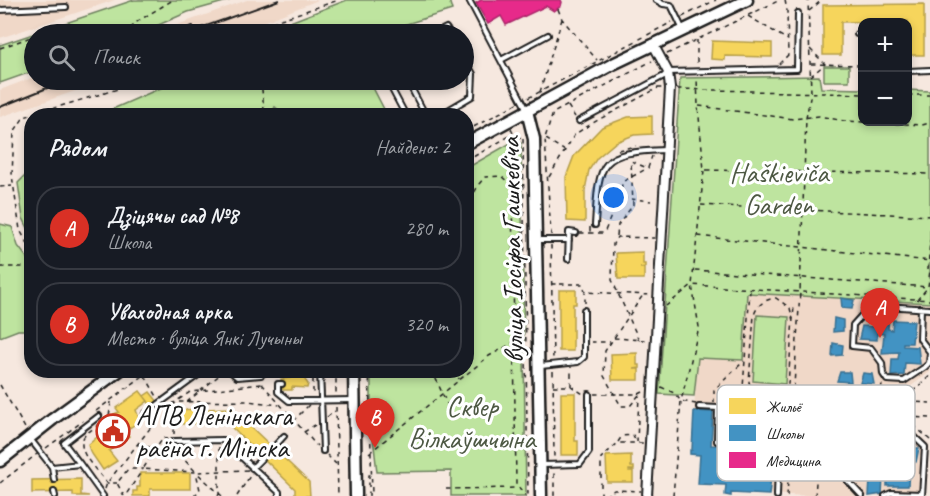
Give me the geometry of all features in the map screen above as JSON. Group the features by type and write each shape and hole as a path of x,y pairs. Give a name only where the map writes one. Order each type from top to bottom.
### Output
{"street":[{"path":"474,140 653,44 680,25 747,0"},
{"path":"647,493 670,88 653,44"},
{"name":"вуліца Іосіфа Гашкевіча","path":"527,111 534,139 541,496"},
{"path":"0,461 109,378"},
{"path":"354,378 356,496"}],"lane":[{"path":"469,0 527,111"},
{"path":"656,0 671,5 680,25"},
{"path":"0,10 66,7"},
{"path":"579,122 666,74 797,69 798,13"},
{"path":"501,60 548,35"},
{"path":"912,70 930,70"},
{"path":"392,90 402,108"},
{"path":"412,90 422,108"},
{"path":"452,108 472,96 472,90"},
{"path":"595,225 598,183 604,166 622,154 666,150"},
{"path":"568,259 569,232 576,233"},
{"path":"535,241 569,240"},
{"path":"921,308 920,339 930,352 929,363 904,381 887,380 883,374 882,363 871,348 852,346 853,325 872,305 921,308 930,309"},
{"path":"537,366 578,362 584,357 584,310"},
{"path":"145,414 194,378"},
{"path":"320,378 323,451"},
{"path":"282,384 278,384 278,392 289,401 354,400"},
{"path":"540,465 580,464 590,452 590,394"},
{"path":"699,407 717,408"},
{"path":"99,416 64,443 104,496"},
{"path":"273,448 284,436"},
{"path":"28,438 52,467 54,480"},
{"path":"885,496 891,493 922,495 924,447 915,438"},
{"path":"174,441 223,440 279,492 279,496"},
{"path":"253,469 262,458"},
{"path":"52,467 80,464"},
{"path":"777,481 777,496"},
{"path":"848,481 862,496"}],"path":[{"path":"135,24 172,0"},
{"path":"269,24 339,0"},
{"path":"474,127 598,61 680,25 716,0"},
{"path":"771,70 788,55 785,0"},
{"path":"793,385 800,292 801,210 806,118 811,93 808,0"},
{"path":"808,11 822,0"},
{"path":"558,9 562,19 598,61"},
{"path":"747,16 788,40"},
{"path":"540,92 562,19"},
{"path":"0,48 24,40"},
{"path":"809,48 825,64"},
{"path":"810,64 858,64"},
{"path":"811,76 825,64"},
{"path":"575,134 658,88 667,88 666,74"},
{"path":"670,88 858,94"},
{"path":"54,108 114,90"},
{"path":"262,90 264,108"},
{"path":"912,95 930,95"},
{"path":"548,179 575,134 579,122 567,106"},
{"path":"673,496 681,401 699,327 692,285 704,170 698,106 794,119 819,116 844,121 922,125 930,123"},
{"path":"24,117 14,132 13,186 20,230 24,237"},
{"path":"474,156 513,133 523,139 527,496"},
{"path":"554,496 551,240 544,138 565,151"},
{"path":"618,150 641,146"},
{"path":"576,233 604,233 610,222 610,216 621,198 622,182 648,168 655,151"},
{"path":"639,340 612,280 613,244 617,237 618,225 633,205 631,161 648,168"},
{"path":"704,170 930,174"},
{"path":"474,193 485,177 501,176 508,183 512,192 516,484 527,496"},
{"path":"0,187 13,186"},
{"path":"621,198 651,201"},
{"path":"701,205 930,216"},
{"path":"590,222 590,233"},
{"path":"698,236 929,261"},
{"path":"617,237 661,239"},
{"path":"917,300 928,287 930,240"},
{"path":"0,267 24,267"},
{"path":"694,270 928,287"},
{"path":"550,284 583,284 584,310"},
{"path":"665,307 692,285 930,300"},
{"path":"743,385 750,289"},
{"path":"585,292 658,295"},
{"path":"639,394 630,406 621,406 604,376 605,351 643,295"},
{"path":"750,385 756,309 762,302 776,298 790,308 793,321"},
{"path":"788,384 794,306"},
{"path":"513,330 526,330"},
{"path":"614,338 644,340 655,352"},
{"path":"596,342 611,342"},
{"path":"474,368 489,356 513,343"},
{"path":"719,385 745,360"},
{"path":"571,363 571,386"},
{"path":"882,385 883,374"},
{"path":"915,390 930,376"},
{"path":"97,410 141,378"},
{"path":"147,378 166,408"},
{"path":"187,402 217,378"},
{"path":"336,378 338,496"},
{"path":"369,378 369,453 372,475 370,496"},
{"path":"435,378 447,404"},
{"path":"369,453 462,378"},
{"path":"104,496 107,483 166,408 190,392 262,384 337,465"},
{"path":"0,385 25,428 28,438"},
{"path":"553,386 571,386 584,394 639,394"},
{"path":"660,387 674,393 681,401"},
{"path":"714,401 714,390 717,387"},
{"path":"637,443 639,394"},
{"path":"107,483 82,451 81,443 84,436 110,417 111,400"},
{"path":"248,401 279,405"},
{"path":"915,402 930,403"},
{"path":"0,483 87,417"},
{"path":"915,417 930,418"},
{"path":"915,426 930,440"},
{"path":"637,443 633,435 622,436 618,443 601,458 603,496 614,490 647,493"},
{"path":"117,483 124,496 163,438 174,441"},
{"path":"219,440 220,496"},
{"path":"618,443 650,442"},
{"path":"137,445 156,449"},
{"path":"117,483 128,469 196,472 220,496"},
{"path":"237,496 253,469"},
{"path":"194,496 200,490 196,472"},
{"path":"787,496 788,481"},
{"path":"815,496 816,481"},
{"path":"107,483 117,483"},
{"path":"446,489 519,488"}],"shaded area":[{"path":"0,0 115,0 42,24 24,24 24,30 0,38"},
{"path":"247,0 318,0 259,24 180,24"},
{"path":"24,81 24,90 78,90 0,117 0,90"},
{"path":"747,293 833,296 930,304 930,372 913,385 717,385 717,481 915,481 915,431 929,445 925,496 732,493 731,496 725,495 726,485 698,484 700,455 690,454 697,358 743,360"}],"green space":[{"path":"134,0 231,0 188,12 161,24 63,24"},
{"path":"347,0 449,0 452,10 406,24 285,24"},
{"path":"24,37 24,75 0,83 0,45"},
{"path":"824,66 849,66 849,81 824,81"},
{"name":"Haškieviča Garden","path":"819,76 821,88 858,89 858,126 912,126 912,90 930,91 930,303 747,293 743,360 698,358 694,396 659,394 680,78"},
{"path":"156,90 374,90 383,108 275,107 115,108"},
{"name":"Сквер Вілкаўшчына","path":"514,141 521,143 526,496 451,496 451,471 377,472 371,420 371,378 474,378 474,164"},
{"path":"24,177 24,220 23,218 18,183"},
{"path":"0,224 12,227 18,246 24,254 24,330 0,337"},
{"path":"757,315 789,317 785,384 753,381"}],"building: Жильё":[{"path":"924,4 924,55 912,55 912,18 858,18 858,22 841,22 841,55 823,55 823,5"},
{"path":"712,41 772,43 772,57 725,56 725,60 711,59"},
{"path":"652,116 652,134 634,135 616,142 597,158 589,170 585,190 585,222 567,221 566,177 574,156 602,127 628,117"},
{"path":"643,252 645,267 640,268 644,268 644,279 618,279 616,253"},
{"path":"559,290 576,290 576,304 573,304 573,351 559,351"},
{"path":"637,353 637,365 640,365 640,368 634,369 639,369 639,380 612,380 611,354"},
{"path":"305,378 308,384 307,388 292,387 292,390 283,390 281,379"},
{"path":"140,391 148,401 136,410 140,421 125,431 129,436 109,451 117,461 103,470 88,445 104,431 107,435 116,428 114,424 117,422 114,414 119,412 116,408"},
{"path":"150,392 158,402 152,407 144,396"},
{"path":"561,393 575,393 575,441 578,441 578,455 561,455"},
{"path":"231,408 309,482 310,496 295,496 295,489 227,423 179,424 178,410"},
{"path":"631,455 631,467 634,467 634,470 629,471 633,471 633,482 607,482 606,456"},
{"path":"140,473 190,473 190,489 150,489 150,496 133,496 133,491 137,491 137,487 140,487"},
{"path":"81,479 81,495 89,496 73,496 73,492 32,493 32,480"}],"building: Школы":[{"path":"841,298 854,300 852,309 842,308"},
{"path":"876,312 889,314 888,329 892,330 893,320 914,321 912,343 903,343 903,346 918,347 920,364 905,363 904,375 891,376 892,359 898,359 899,352 882,353 884,334 877,333 877,340 859,339 862,326 875,327"},
{"path":"834,318 843,320 843,331 833,332"},
{"path":"833,343 843,345 842,355 832,356"},
{"path":"840,372 850,372 851,382 837,381"},
{"path":"863,373 872,374 874,384 860,383"},
{"path":"694,411 713,412 711,445 717,445 717,481 771,481 769,495 731,493 731,496 725,495 726,485 698,484 700,455 690,454"},
{"path":"915,448 919,448 916,462"},
{"path":"870,481 883,481 882,494 869,496"},
{"path":"887,481 908,481 908,486 887,486"}],"building: Медицина":[{"path":"481,0 561,0 562,2 561,6 554,11 546,6 506,25 501,16 488,24 476,3"}],"railway":[{"path":"212,24 279,0"},
{"path":"0,107 42,90"}],"place":[{"name":"Дзіцячы сад №8","path":"880,338"},
{"name":"АПВ Ленінскага раёна г. Мінска","path":"113,431"},
{"name":"Уваходная арка","path":"375,448"}]}
